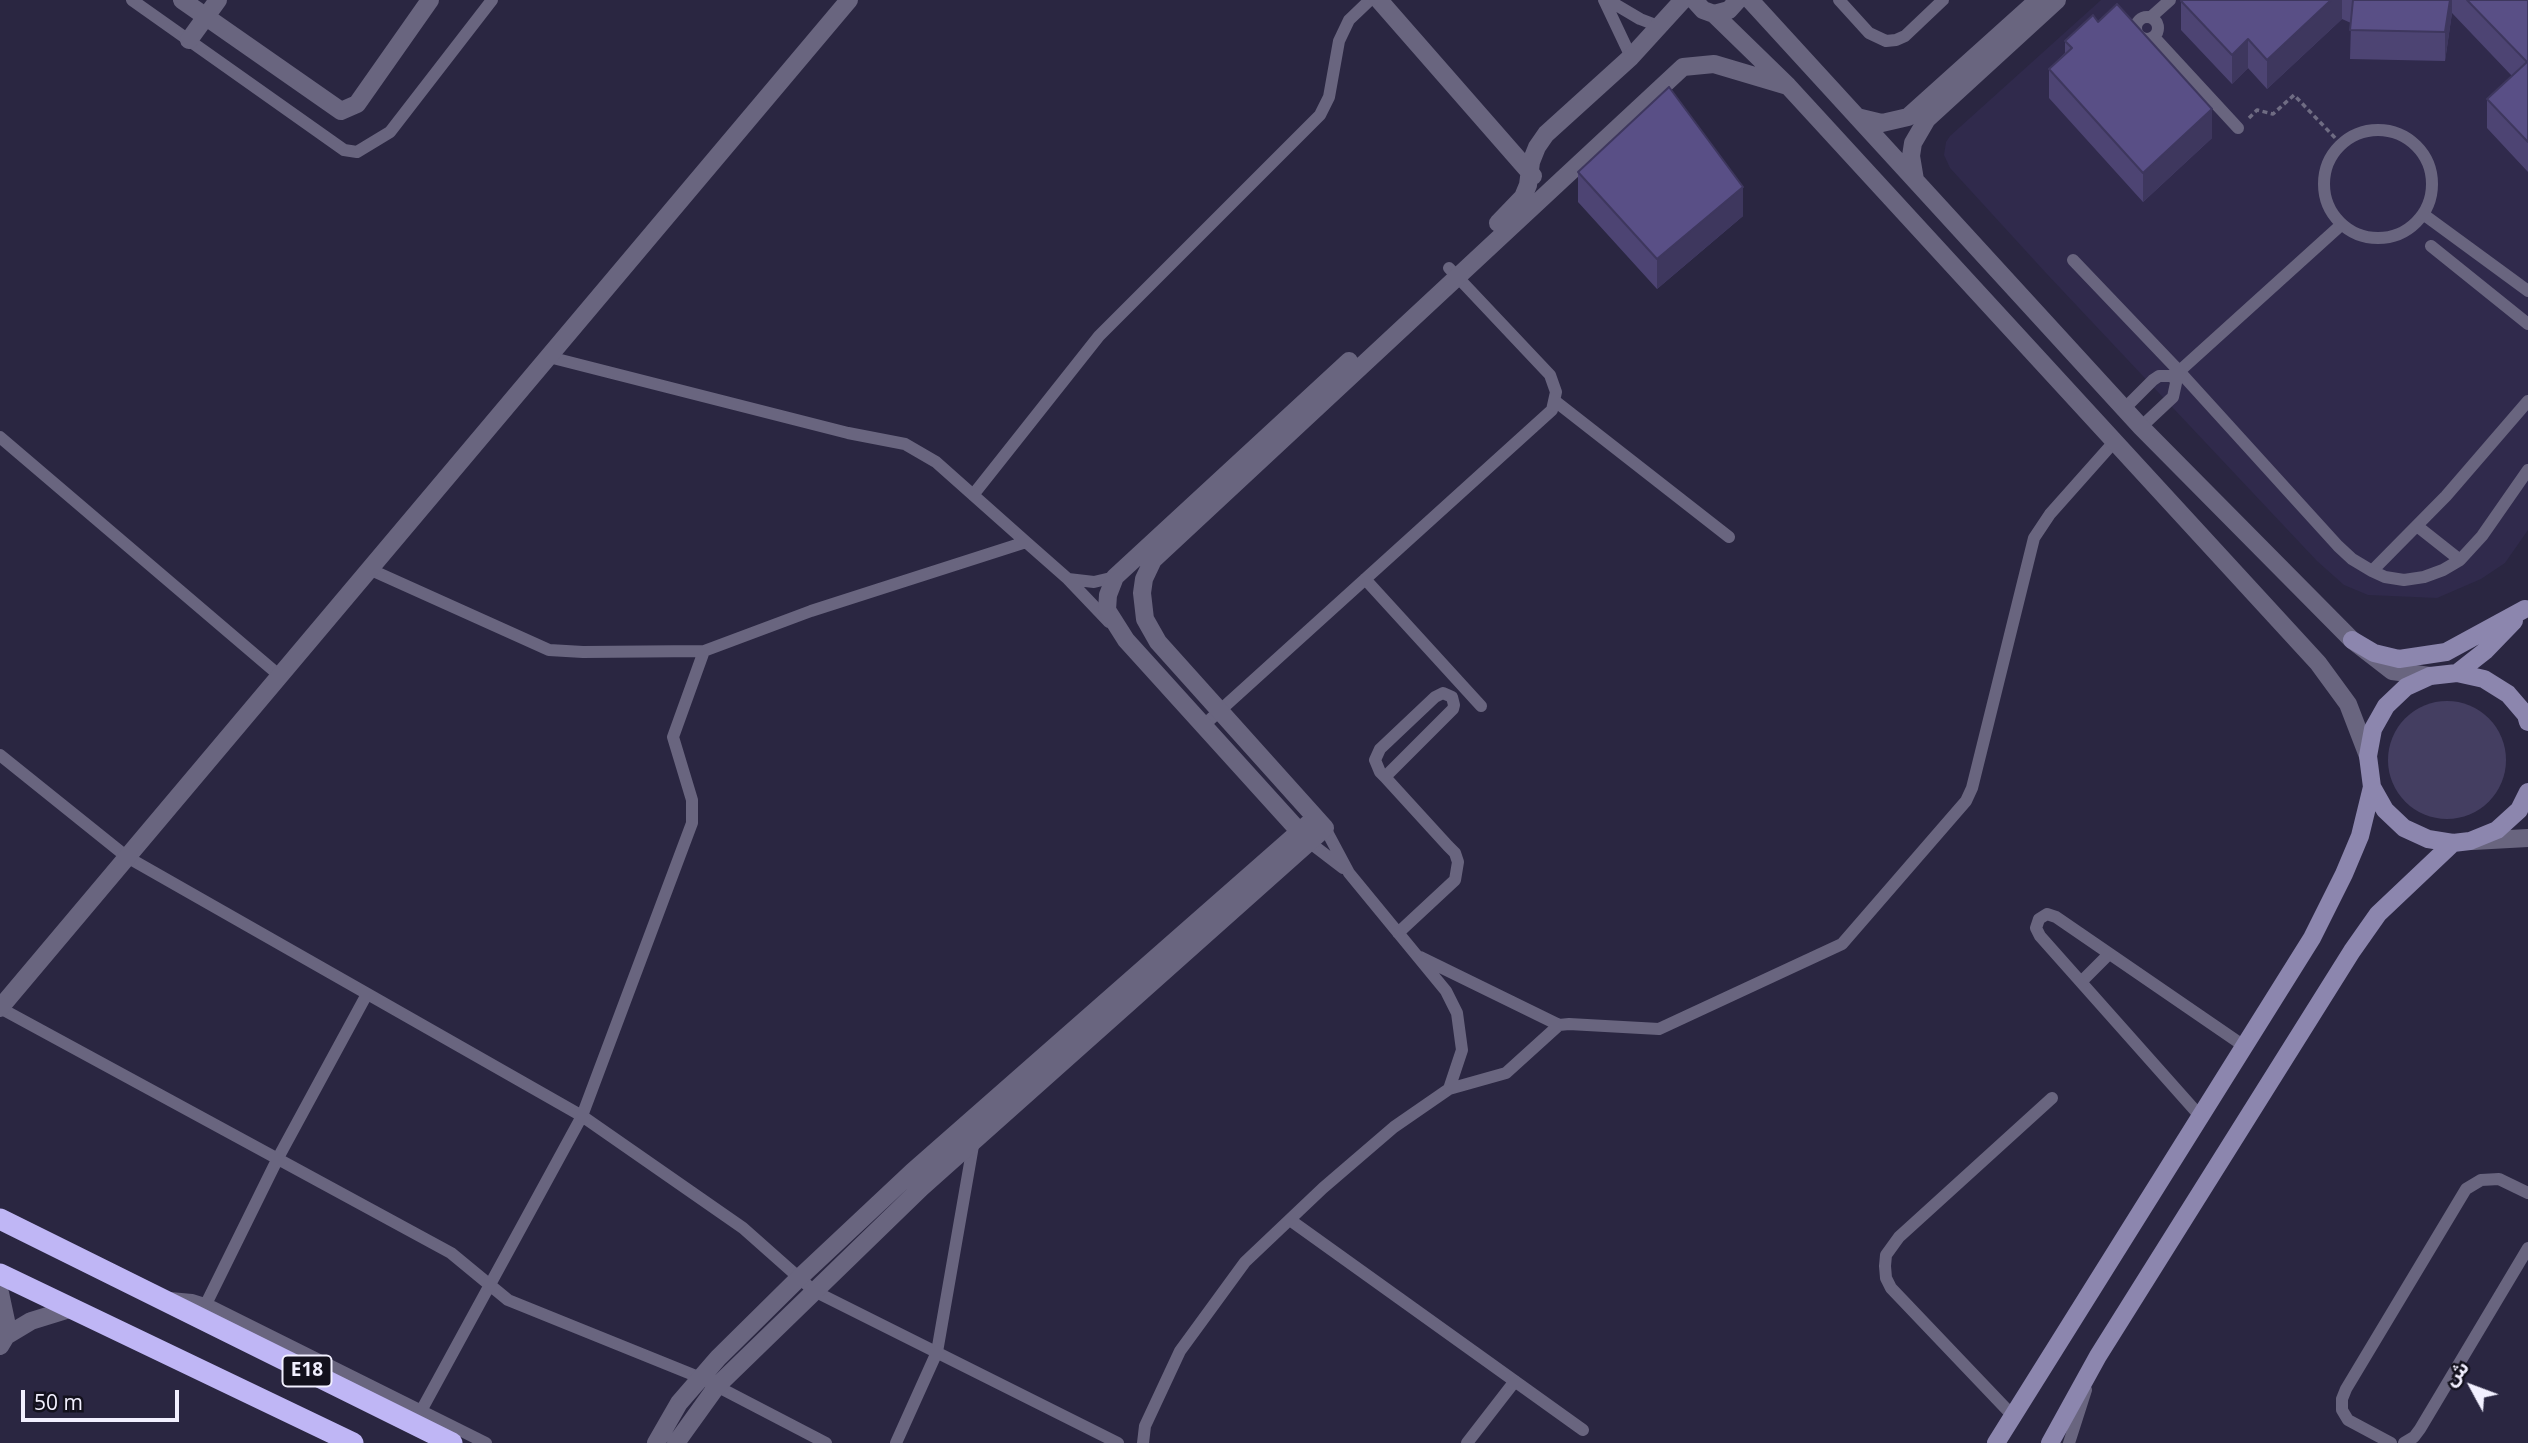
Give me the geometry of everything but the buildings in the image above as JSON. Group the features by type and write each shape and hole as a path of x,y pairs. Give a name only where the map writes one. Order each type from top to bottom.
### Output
{"highway":[{"name":"E18","path":"0,1219 452,1443"},
{"name":"E18","path":"0,1274 73,1308 316,1435 353,1443"}],"main road":[{"path":"2352,640 2374,653 2399,659 2446,652 2527,607"},
{"path":"2457,673 2485,650 2527,607"},
{"path":"1996,1443 2312,938 2360,836 2372,787 2368,756 2373,729 2386,706 2406,687 2430,676 2457,673 2484,679 2508,694 2528,722"},
{"path":"2372,787 2385,810 2404,828 2428,839 2462,842"},
{"path":"2050,1443 2098,1356 2352,951 2378,914 2462,842 2497,830 2519,810 2528,792"}],"street":[{"path":"182,0 341,111 357,104 430,0"},
{"path":"188,40 218,0"},
{"path":"0,1008 849,0"},
{"path":"1379,0 1547,192"},
{"path":"676,1443 709,1382 718,1358 798,1279 912,1172 1321,822 1158,642 1145,619 1142,593 1144,579 1153,560 1453,272 1510,212 1523,197 1531,173 1531,162 1546,134 1631,57 1683,0"},
{"path":"1694,0 1703,10 1714,14 1788,86 2318,663 2348,704 2368,756"},
{"path":"1714,14 1729,10 1738,0"},
{"path":"1750,0 2141,428 2352,640 2392,671 2430,676"},
{"path":"1857,117 1882,123 1908,117 2038,0"},
{"path":"1917,183 1911,163 1913,143 1927,119 2057,0"},
{"path":"1305,836 1126,640 1107,610 1108,595 1115,578 1453,272 1547,192 1682,67 1714,64 1788,86"},
{"path":"656,1443 679,1403 709,1382 814,1291 921,1188 1305,836"},
{"path":"2462,842 2528,838"},
{"path":"0,1293 6,1321 3,1341"},
{"path":"3,1341 45,1315 73,1308"}],"lane":[{"path":"132,0 344,150 357,152 390,132 492,0"},
{"path":"973,495 1099,336 1320,115 1329,97 1339,41 1349,20 1370,0"},
{"path":"1606,0 1661,27"},
{"path":"1606,0 1631,57"},
{"path":"1839,0 1869,33 1886,41 1905,36 1943,0"},
{"path":"2154,37 2142,38 2136,29 2140,19 2151,17 2170,0"},
{"path":"2151,17 2158,27 2154,37"},
{"path":"2154,37 2238,128"},
{"path":"2381,130 2408,138 2427,160 2432,173 2430,202 2423,215 2410,228 2393,236 2375,239 2357,234 2341,225 2331,213 2323,184 2325,169 2332,155 2341,144 2353,136 2381,130"},
{"path":"2423,215 2528,291"},
{"path":"2124,409 2153,380 2176,373 2341,225"},
{"path":"2431,246 2528,324"},
{"path":"2073,260 2338,546 2352,559 2372,571 2385,577 2404,580 2424,577 2460,560 2482,536 2528,470"},
{"path":"1204,725 1546,417 1555,401 1555,383 1550,374 1453,272"},
{"path":"549,357 848,433 905,444 936,462 1068,579 1126,640"},
{"path":"2141,428 2173,397 2176,390 2176,373"},
{"path":"1555,401 1729,537"},
{"path":"2372,571 2486,452 2528,401"},
{"path":"0,437 280,676"},
{"path":"1143,1443 1145,1426 1180,1351 1245,1262 1394,1127 1449,1089 1506,1073 1559,1026 1569,1024 1659,1029 1842,944 1966,801 1972,788 2034,538 2050,513 2114,442"},
{"path":"2417,526 2460,560"},
{"path":"369,569 549,650 705,651 811,611 1026,542"},
{"path":"1068,579 1094,582 1115,578"},
{"path":"1365,579 1481,706"},
{"path":"421,1411 582,1116 692,823 692,800 673,737 705,651"},
{"path":"1385,777 1453,709 1452,697 1443,693 1435,697 1380,749 1375,760 1376,766 1385,777 1455,853 1458,862 1455,880 1398,933"},
{"path":"0,755 127,857 582,1116 743,1228 814,1291 1118,1443"},
{"path":"1321,822 1349,873 1446,991 1457,1013 1462,1050 1449,1089"},
{"path":"1305,836 1349,873"},
{"path":"2200,1116 2038,932 2039,919 2047,914 2052,915 2244,1046"},
{"path":"2081,982 2109,954"},
{"path":"1417,955 1559,1026"},
{"path":"205,1304 278,1158 367,994"},
{"path":"0,1008 451,1253 508,1300 709,1382 826,1443"},
{"path":"2013,1416 1891,1287 1886,1278 1885,1266 1891,1245 2052,1098"},
{"path":"896,1443 937,1352 974,1141 973,1119"},
{"path":"2391,1443 2348,1420 2342,1410 2346,1389 2466,1189 2481,1180 2499,1179 2528,1193"},
{"path":"1290,1220 1583,1430"},
{"path":"2404,1443 2420,1429 2528,1248"},
{"path":"161,1299 182,1298 205,1304 486,1443"},
{"path":"2069,1443 2098,1356"},
{"path":"1467,1443 1515,1381"}],"path":[{"path":"2238,128 2257,110 2273,114 2294,95 2341,144"}],"shaded area":[{"path":"2101,0 2528,0 2528,530 2505,563 2481,579 2437,598 2368,595 2344,585 2317,561 1950,168 1944,155 1950,136"},
{"path":"2447,701 2480,711 2496,727 2506,760 2496,793 2480,809 2447,819 2414,809 2398,793 2388,760 2398,727 2414,711"}]}
